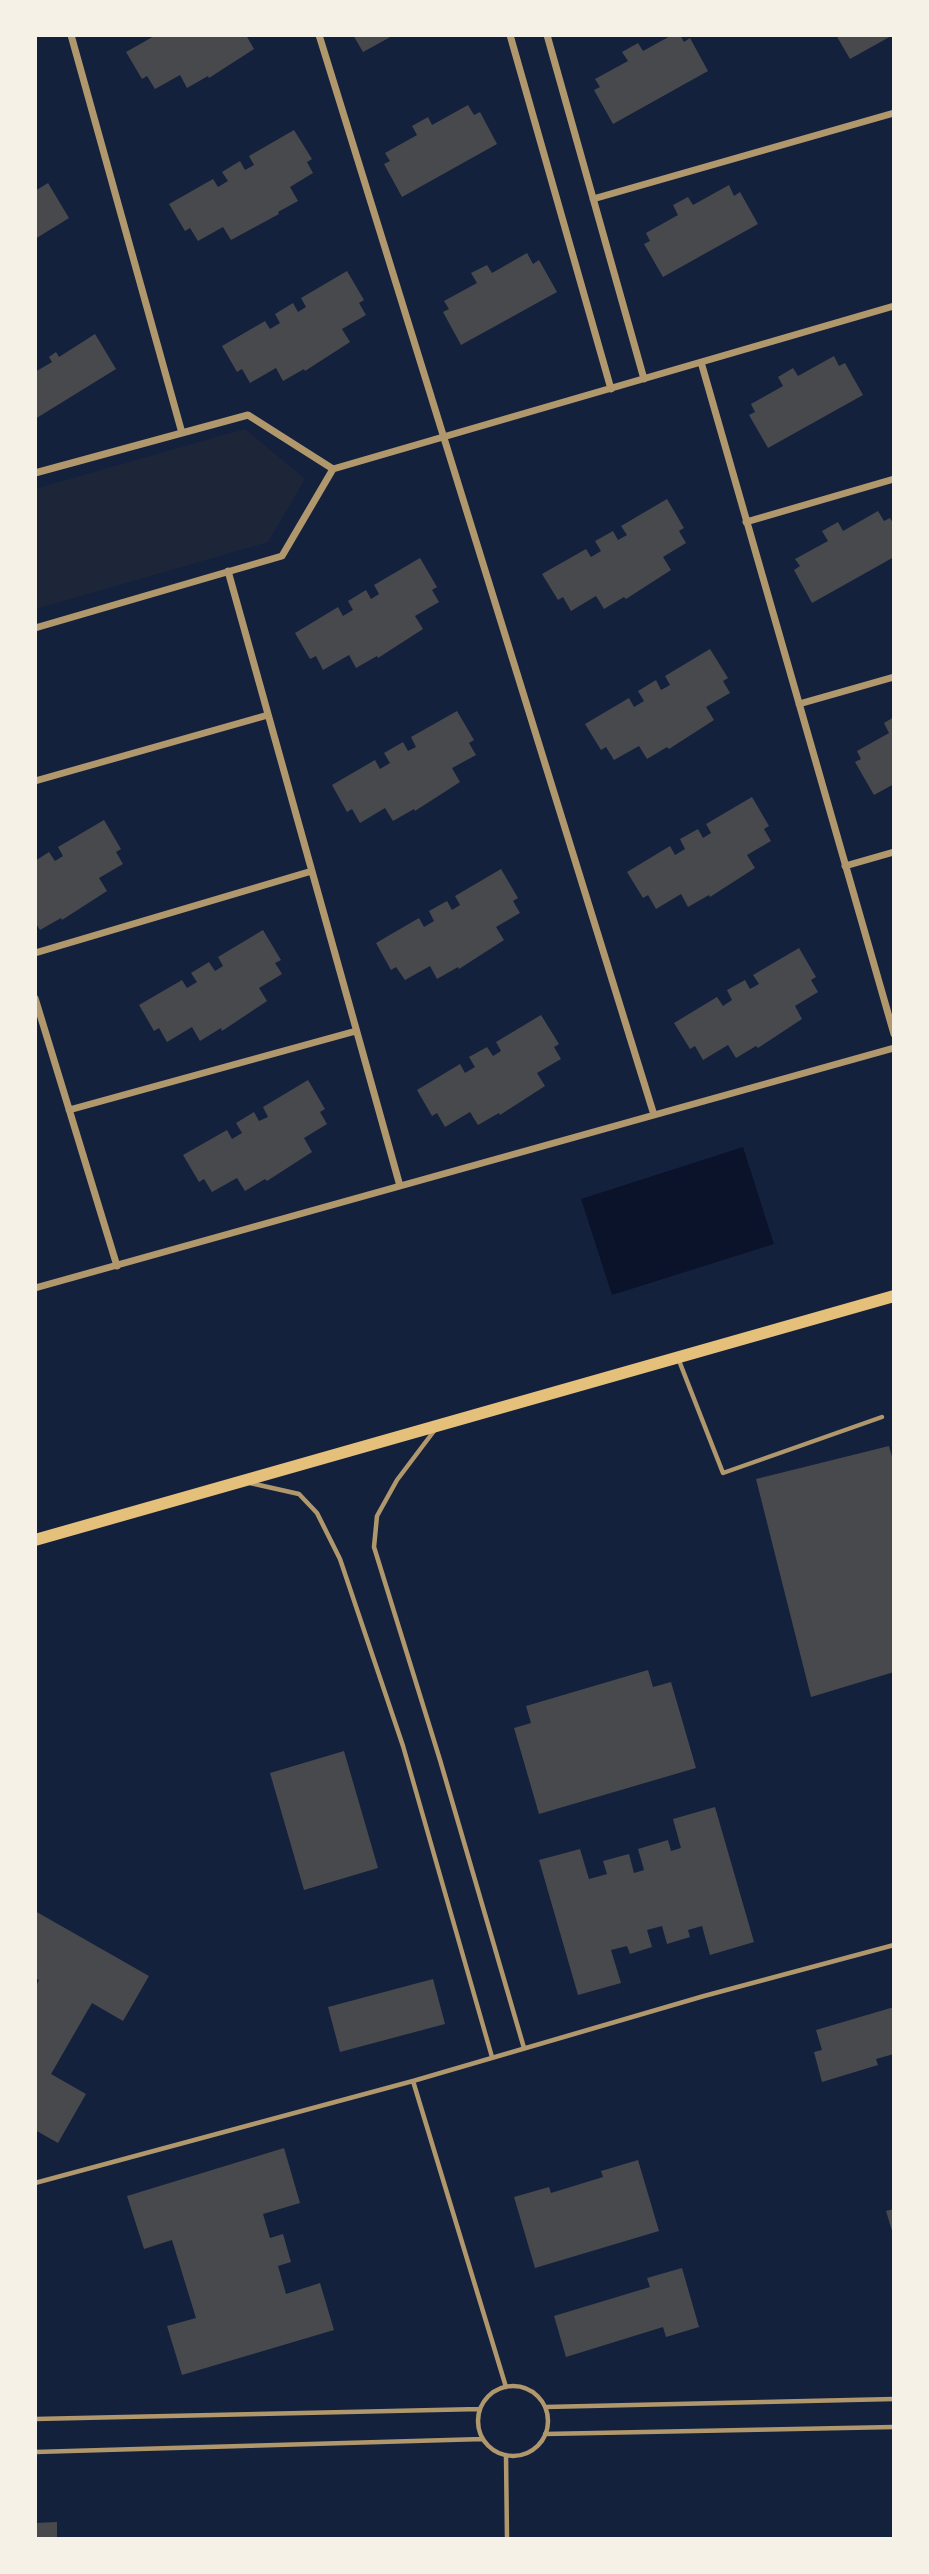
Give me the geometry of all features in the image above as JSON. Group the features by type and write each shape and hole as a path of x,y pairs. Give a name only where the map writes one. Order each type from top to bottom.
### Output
{"main road":[{"path":"35,1540 894,1296"}],"street":[{"path":"71,35 182,433"},
{"path":"319,35 654,1115"},
{"path":"510,35 611,388"},
{"path":"547,35 644,379"},
{"path":"593,199 894,113"},
{"path":"35,628 282,556 333,469 894,306"},
{"path":"701,362 894,1034"},
{"path":"35,473 248,415 333,469"},
{"path":"747,522 894,479"},
{"path":"228,571 400,1186"},
{"path":"799,704 894,677"},
{"path":"35,781 268,715"},
{"path":"845,866 894,852"},
{"path":"35,953 312,871"},
{"path":"35,998 117,1266"},
{"path":"69,1110 356,1031"},
{"path":"35,1288 894,1048"}],"lane":[{"path":"678,1357 723,1473 883,1417"},
{"path":"438,1426 397,1480 383,1504 377,1517 374,1547 440,1760 524,2048"},
{"path":"243,1481 299,1493 317,1513 340,1559 403,1746 492,2057"},
{"path":"35,2183 413,2081 894,1944"},
{"path":"413,2081 506,2386"},
{"path":"506,2386 518,2386 539,2397 545,2407 548,2416 545,2434 539,2444 529,2451 506,2455 489,2446 483,2439 479,2429 480,2409 486,2398 495,2391 506,2386"},
{"path":"545,2407 894,2399"},
{"path":"35,2419 480,2409"},
{"path":"545,2434 894,2427"},
{"path":"35,2452 483,2439"},
{"path":"506,2455 507,2539"}],"shaded area":[{"path":"245,429 305,479 268,542 35,609 35,489"},
{"path":"743,1147 774,1244 612,1295 581,1199"}],"building":[{"path":"156,35 246,35 254,49 209,78 208,76 187,88 180,75 155,89 147,76 142,79 126,52"},
{"path":"353,35 394,35 363,52"},
{"path":"672,35 680,35 684,42 690,38 708,71 613,124 594,90 600,87 595,79 628,61 622,52 638,43 643,51"},
{"path":"836,35 893,35 850,59"},
{"path":"468,105 474,115 480,112 497,144 402,197 384,164 390,161 385,153 417,135 412,126 428,117 432,125"},
{"path":"294,130 312,159 307,162 313,173 290,187 298,201 231,240 223,227 198,241 190,228 185,231 169,204 213,179 218,187 228,181 222,172 240,161 245,170 254,165 249,156"},
{"path":"48,183 69,218 35,239 35,191"},
{"path":"729,185 734,196 740,192 758,224 663,277 644,244 650,241 646,233 678,215 673,205 688,197 693,205"},
{"path":"527,253 533,264 539,260 557,292 461,345 443,312 449,309 444,301 477,283 471,273 487,265 492,273"},
{"path":"347,271 364,300 359,303 366,315 342,329 350,342 305,371 304,369 283,381 276,368 250,383 242,369 237,372 222,346 265,321 270,329 280,323 275,314 293,303 298,312 306,307 301,298"},
{"path":"95,334 116,369 35,419 35,372 52,362 49,357 56,352 59,357"},
{"path":"834,356 839,366 845,363 863,395 768,448 749,415 755,412 751,404 783,386 778,377 793,368 798,376"},
{"path":"667,499 684,528 679,531 686,543 663,557 671,570 626,599 624,597 604,609 596,596 571,611 563,597 558,600 542,574 586,549 591,557 601,551 595,541 613,531 618,540 627,535 621,526"},
{"path":"878,511 884,521 890,518 894,525 894,557 812,603 794,570 800,566 795,559 828,541 822,531 838,522 843,531"},
{"path":"420,558 437,587 432,590 439,602 415,616 423,629 378,658 377,656 356,668 349,655 323,670 316,656 310,659 295,633 338,607 343,616 353,610 348,601 366,590 371,599 379,594 374,585"},
{"path":"710,649 728,678 723,681 730,693 706,707 714,720 669,749 667,747 647,759 639,746 614,760 606,747 601,750 585,724 629,698 634,707 644,701 638,691 656,680 661,690 670,685 665,676"},
{"path":"457,711 474,740 469,743 476,755 452,768 460,782 415,811 414,809 393,821 385,808 360,823 352,809 347,812 332,785 375,760 380,769 390,763 384,753 403,742 408,751 416,747 411,737"},
{"path":"894,717 894,784 874,795 855,762 861,759 857,751 889,733 884,723"},
{"path":"752,797 769,826 764,829 771,841 747,855 755,868 710,897 709,895 688,907 681,894 656,909 648,895 643,898 627,872 670,846 675,855 685,849 680,839 698,829 703,838 711,833 706,824"},
{"path":"104,820 121,849 116,852 123,864 99,878 107,891 62,920 61,918 40,930 35,922 35,861 49,852 55,861 63,856 58,847"},
{"path":"501,869 518,898 513,901 520,913 496,927 504,940 459,969 458,967 437,979 430,966 405,980 396,967 391,970 376,943 419,918 424,927 434,921 429,911 447,901 452,910 460,905 455,896"},
{"path":"263,930 281,960 275,963 282,974 259,988 267,1001 222,1031 221,1028 200,1041 192,1027 167,1042 159,1028 154,1031 139,1005 182,980 187,988 197,982 191,973 209,962 215,971 223,966 218,957"},
{"path":"799,948 816,977 811,980 818,992 795,1006 802,1019 758,1048 756,1046 736,1058 728,1045 703,1060 695,1046 690,1049 674,1023 717,997 723,1006 732,1000 727,990 745,980 750,989 759,984 753,975"},
{"path":"541,1015 559,1044 554,1047 561,1059 537,1073 545,1086 500,1115 499,1113 478,1125 470,1112 445,1127 437,1113 432,1116 417,1090 460,1064 465,1073 475,1067 469,1057 487,1047 493,1056 501,1051 496,1042"},
{"path":"308,1080 325,1109 320,1112 327,1124 304,1138 312,1152 267,1181 265,1179 245,1191 237,1178 212,1192 204,1179 199,1182 183,1155 227,1130 232,1139 242,1133 236,1123 254,1112 259,1121 268,1117 263,1107"},
{"path":"889,1446 894,1464 894,1672 811,1697 756,1479"},
{"path":"648,1670 653,1687 671,1682 696,1768 539,1814 514,1728 531,1723 526,1706"},
{"path":"344,1751 378,1868 304,1890 270,1773"},
{"path":"715,1807 754,1942 710,1955 702,1926 688,1930 690,1937 667,1944 662,1926 647,1930 652,1947 630,1954 627,1946 611,1950 621,1983 578,1995 539,1860 580,1849 589,1879 607,1874 603,1861 629,1854 634,1873 644,1870 638,1849 668,1840 671,1851 681,1848 673,1819"},
{"path":"35,1911 149,1976 123,2021 92,2003 51,2074 86,2094 58,2143 35,2130 35,1988 39,1980 35,1978"},
{"path":"433,1979 445,2024 340,2052 328,2007"},
{"path":"894,2007 894,2054 876,2059 878,2065 822,2082 814,2052 822,2050 816,2030"},
{"path":"284,2148 300,2203 263,2214 270,2238 283,2234 291,2262 278,2266 286,2294 320,2283 334,2330 182,2375 167,2326 196,2318 172,2240 144,2249 127,2196"},
{"path":"638,2160 659,2231 535,2268 514,2197 549,2187 551,2193 603,2177 601,2171"},
{"path":"894,2209 894,2234 893,2234 886,2211"},
{"path":"682,2268 699,2327 666,2337 663,2327 566,2357 554,2316 650,2287 647,2278"},
{"path":"57,2522 57,2539 35,2539 35,2523"}]}
